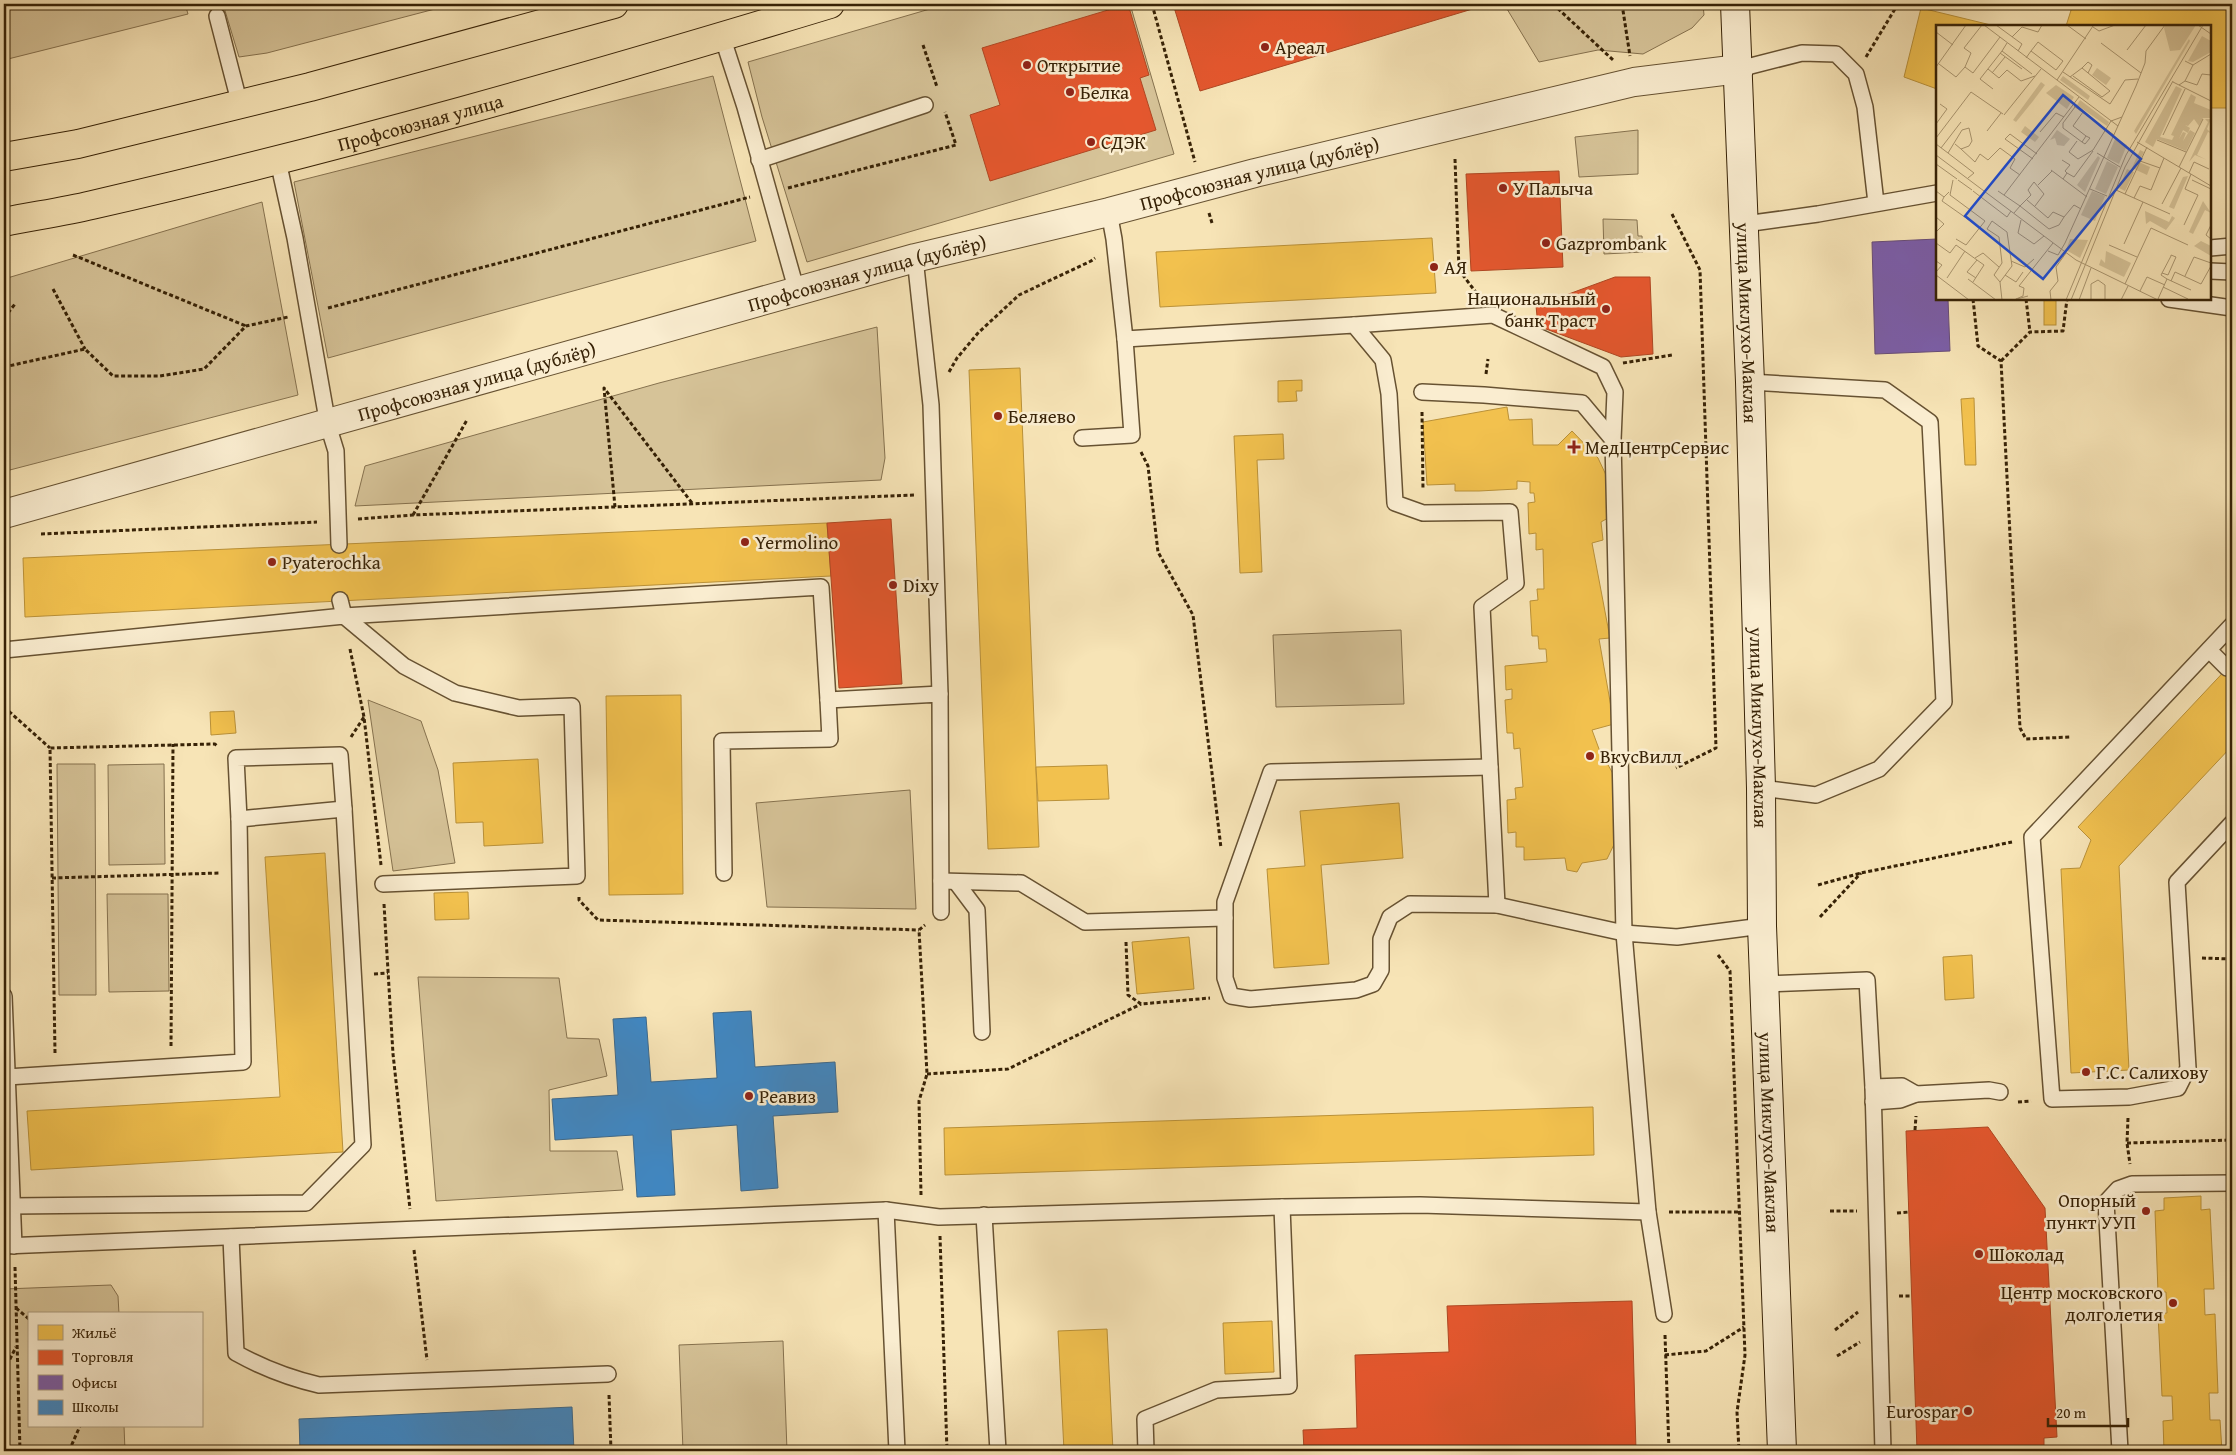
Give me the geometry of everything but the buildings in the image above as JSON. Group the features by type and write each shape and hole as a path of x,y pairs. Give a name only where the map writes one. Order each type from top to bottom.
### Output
{"main road":[{"path":"4,158 78,144 240,105 580,9 614,4"},
{"name":"Профсоюзная улица","path":"4,222 90,206 278,160 509,98 830,4"}],"street":[{"name":"улица Миклухо-Маклая","path":"1735,4 1750,382 1761,788 1762,926 1782,1451"},
{"name":"Профсоюзная улица (дублёр)","path":"4,514 328,425 916,258 1109,212 1202,186 1634,82 1739,69"}],"lane":[{"path":"217,16 240,105"},
{"path":"722,36 746,107 759,160 797,292"},
{"path":"1739,69 1802,53 1836,54 1856,74 1865,107 1876,203"},
{"path":"759,160 926,104"},
{"path":"278,160 328,425 336,451 339,545"},
{"path":"1744,224 1818,214 1936,193"},
{"path":"1082,438 1132,435 1125,339 1114,239 1109,212"},
{"path":"2211,248 2232,246"},
{"path":"916,258 931,405 935,494 940,694 940,912"},
{"path":"2211,271 2232,272"},
{"path":"2176,300 2232,308"},
{"path":"1125,339 1493,315 1603,367 1615,392 1613,440 1624,933 1648,1212 1664,1314"},
{"path":"1354,325 1383,360 1389,394 1395,503 1423,514 1510,512 1516,583 1482,606 1497,905"},
{"path":"1750,382 1885,390 1930,422 1944,702 1879,769 1816,795 1761,788"},
{"path":"1422,392 1484,394 1582,403 1613,440"},
{"path":"4,650 344,616 821,587 830,739 722,741 724,873"},
{"path":"340,600 344,616 404,666 455,693 519,708 572,706 577,876 383,884"},
{"path":"2232,625 2032,837 2052,1099 2130,1097 2178,1088 2188,1068 2176,882 2232,823"},
{"path":"2209,650 2228,668"},
{"path":"828,700 940,694"},
{"path":"7,1077 243,1062 238,873 239,819 236,758 340,755 362,1145 306,1203 12,1206"},
{"path":"1490,767 1271,772 1226,902 1225,978 1231,996 1260,998 1356,990 1373,984 1381,970 1381,939 1390,917 1410,904 1497,905 1624,933 1677,937 1762,926"},
{"path":"239,819 344,809"},
{"path":"940,881 1021,883 1085,922 1225,918"},
{"path":"956,882 977,910 982,1032"},
{"path":"1764,984 1867,980 1873,1094 1883,1451"},
{"path":"4,996 12,1206 9,1246 886,1210 939,1217 1420,1205 1648,1212"},
{"path":"1873,1094 1900,1100 1916,1094 1990,1090 2000,1092"},
{"path":"2120,1451 2106,1202 2118,1189 2132,1184 2232,1184"},
{"path":"1146,1451 1145,1420 1216,1390 1289,1386 1282,1207"},
{"path":"886,1210 897,1451"},
{"path":"984,1215 998,1451"},
{"path":"231,1237 236,1353 264,1368 292,1378 320,1384 608,1374"}],"path":[{"path":"1152,4 1212,222"},
{"path":"1553,4 1634,82"},
{"path":"1622,4 1634,82"},
{"path":"1856,74 1898,4"},
{"path":"923,45 938,90"},
{"path":"53,289 85,349 113,376 160,376 204,369 246,326 308,313 956,145 944,109"},
{"path":"1455,159 1459,270 1493,315"},
{"path":"1672,214 1700,270 1716,748 1676,768"},
{"path":"931,405 957,358 978,333 1019,295 1091,262 1114,239"},
{"path":"73,255 246,326"},
{"path":"1973,300 1978,346 2001,361"},
{"path":"2026,300 2030,332"},
{"path":"2067,300 2063,332 2030,332 2001,361 2020,728 2026,739 2071,737"},
{"path":"4,318 15,304"},
{"path":"4,367 85,349"},
{"path":"1603,367 1672,355"},
{"path":"615,507 604,388 692,504"},
{"path":"1422,392 1423,514"},
{"path":"413,515 466,420"},
{"path":"1132,435 1148,466 1158,552 1193,615 1222,853 1238,865"},
{"path":"34,534 413,515 935,494"},
{"path":"344,616 364,717 383,884 393,1054 429,1381"},
{"path":"4,707 50,748 215,744 236,758"},
{"path":"171,1067 174,744"},
{"path":"50,748 56,1074"},
{"path":"1818,885 1861,873 2032,837"},
{"path":"52,878 238,873"},
{"path":"1820,917 1861,873"},
{"path":"577,876 579,900 598,920 919,930 940,912"},
{"path":"1125,921 1128,994 1141,1004"},
{"path":"919,930 926,1074 919,1101 921,1199 939,1217 947,1451"},
{"path":"1711,956 1720,955 1730,971 1745,1355 1736,1412 1739,1451"},
{"path":"2181,958 2232,959"},
{"path":"926,1074 1008,1069 1141,1004 1231,996"},
{"path":"2000,1092 2009,1102 2052,1099"},
{"path":"2127,1142 2232,1140"},
{"path":"1830,1211 1875,1211"},
{"path":"1648,1212 1738,1212"},
{"path":"9,1246 16,1308 20,1451"},
{"path":"16,1308 28,1318"},
{"path":"1664,1314 1669,1451"},
{"path":"1665,1355 1706,1351 1744,1327"},
{"path":"4,1371 17,1345"},
{"path":"608,1374 611,1451"},
{"path":"69,1451 79,1428"}],"shaded area":[{"path":"4,4 185,4 188,14 4,60"},
{"path":"223,4 454,4 267,53 239,57"},
{"path":"947,4 1130,4 1174,154 807,262 762,117 748,62"},
{"path":"1504,4 1703,4 1704,15 1692,28 1643,54 1598,50 1539,62"},
{"path":"713,76 756,241 328,358 294,182"},
{"path":"1638,130 1638,174 1579,177 1575,137"},
{"path":"262,202 298,395 6,471 4,458 4,279"},
{"path":"1603,219 1637,220 1638,236 1642,236 1643,252 1604,254"},
{"path":"877,327 885,458 881,480 355,506 365,466 659,383"},
{"path":"1401,630 1404,704 1276,707 1273,635"},
{"path":"368,700 421,721 438,770 455,863 393,871"},
{"path":"57,764 95,764 96,995 59,995"},
{"path":"164,764 165,864 109,865 108,765"},
{"path":"910,790 916,909 767,907 756,803"},
{"path":"107,894 168,894 169,991 109,992"},
{"path":"418,977 559,978 567,1038 599,1039 607,1076 549,1090 550,1151 617,1151 623,1190 436,1201"},
{"path":"111,1285 118,1296 119,1312 28,1312 28,1428 124,1428 125,1451 4,1451 4,1289"},
{"path":"783,1341 787,1451 683,1451 679,1345"}],"place":[{"name":"Ареал","path":"1265,47"},
{"name":"Открытие","path":"1027,65"},
{"name":"Белка","path":"1070,92"},
{"name":"СДЭК","path":"1091,142"},
{"name":"У Палыча","path":"1503,188"},
{"name":"Gazprombank","path":"1546,243"},
{"name":"АЯ","path":"1434,267"},
{"name":"Национальный банк Траст","path":"1606,309"},
{"name":"Беляево","path":"998,416"},
{"name":"МедЦентрСервис","path":"1574,447"},
{"name":"Yermolino","path":"745,542"},
{"name":"Pyaterochka","path":"272,562"},
{"name":"Dixy","path":"893,585"},
{"name":"ВкусВилл","path":"1590,756"},
{"name":"Г.С. Салихову","path":"2086,1072"},
{"name":"Реавиз","path":"749,1096"},
{"name":"Опорный пункт УУП","path":"2146,1211"},
{"name":"Шоколад","path":"1979,1254"},
{"name":"Центр московского долголетия","path":"2173,1303"},
{"name":"Eurospar","path":"1968,1411"}]}
